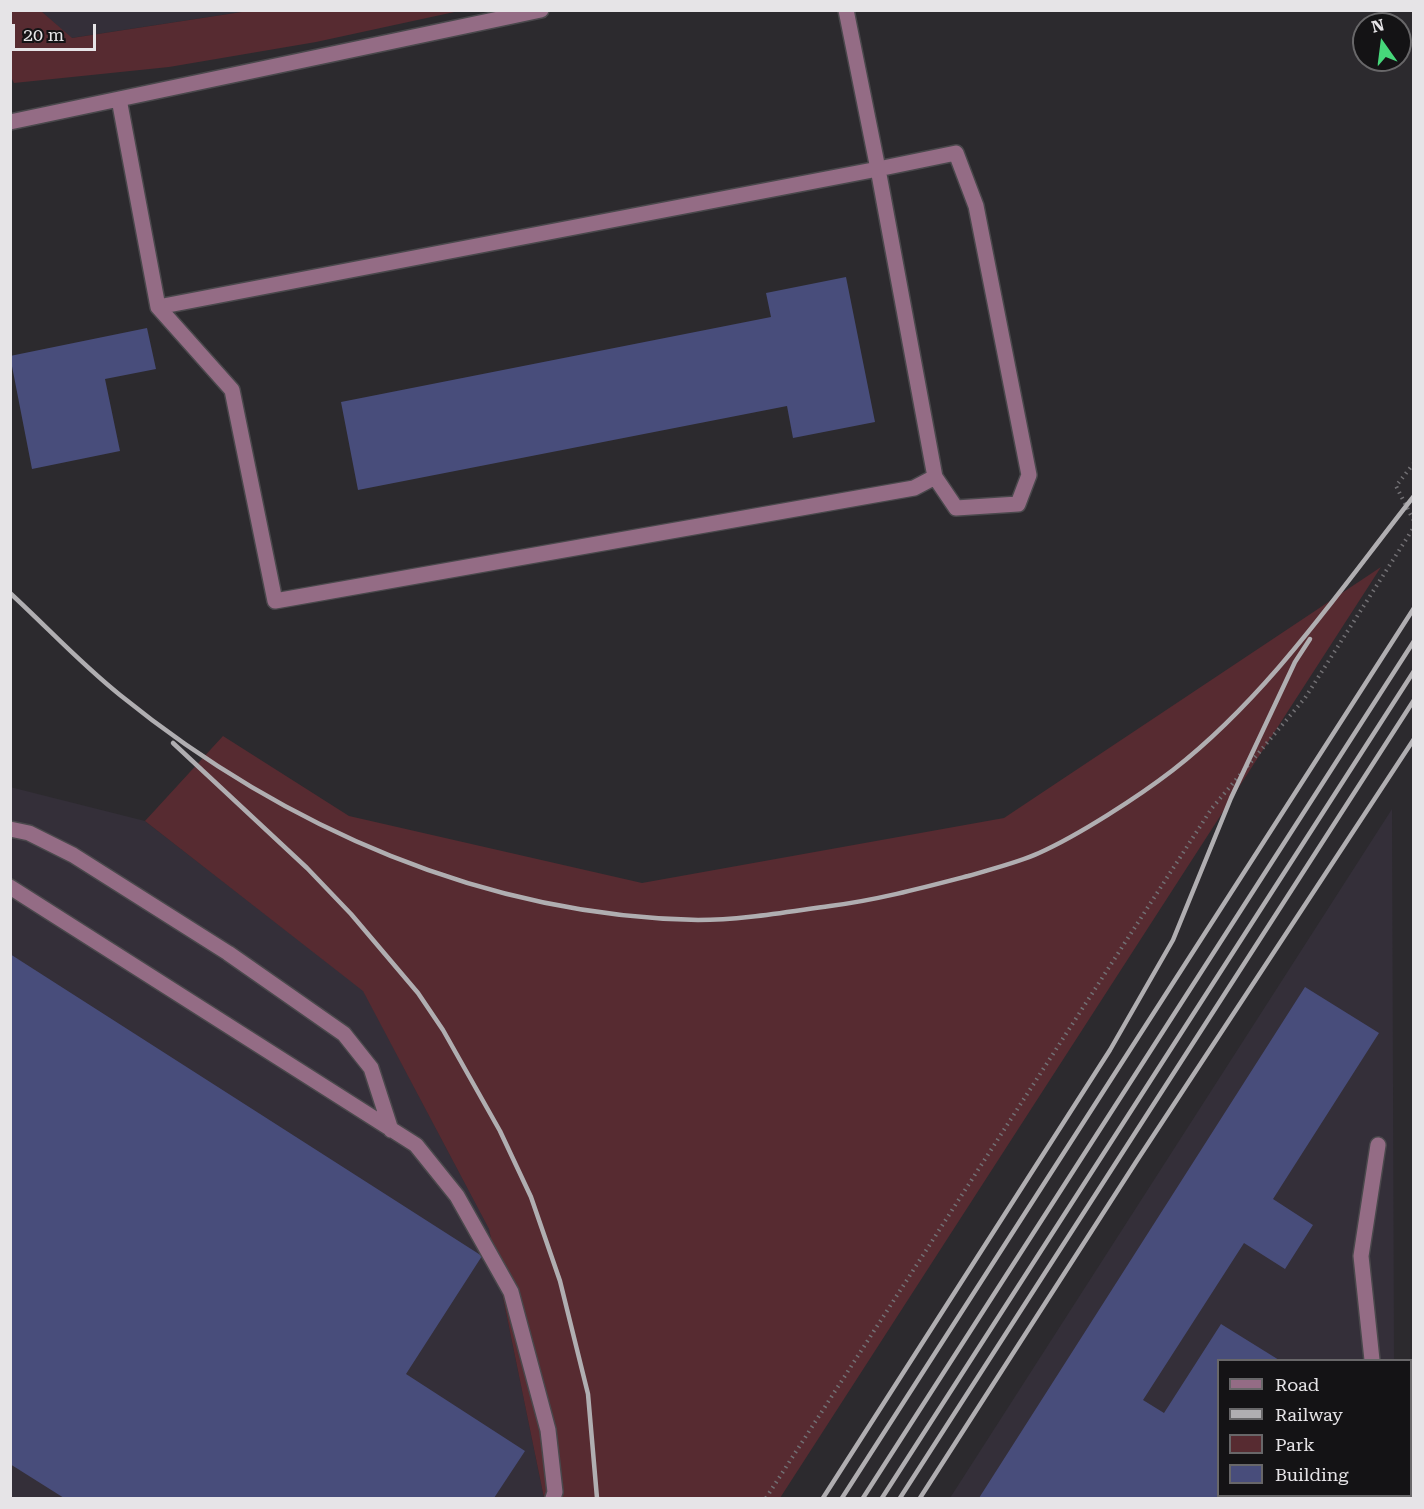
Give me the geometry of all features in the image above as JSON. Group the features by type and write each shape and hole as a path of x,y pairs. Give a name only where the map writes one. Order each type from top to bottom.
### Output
{"lane":[{"path":"10,122 541,10"},
{"path":"158,307 878,169 956,153 976,206 1029,475 1018,504 956,508 935,477 878,169 846,10"},
{"path":"119,99 158,307 232,390 275,601 914,488 935,477"},
{"path":"10,829 29,833 73,855 228,953 344,1034 371,1068 392,1130"},
{"path":"10,888 416,1145 457,1196 511,1292 548,1430 555,1492 553,1498"},
{"path":"1372,1359 1361,1256 1378,1145"}],"path":[{"path":"1413,463 1396,486 1413,521"},
{"path":"766,1498 1212,808 1305,698 1413,526"}],"shaded area":[{"path":"41,11 248,11 71,38"},
{"path":"10,787 145,821 363,990 489,1229 544,1498 11,1498"},
{"path":"1392,809 1394,1359 1217,1359 1217,1497 1394,1498 950,1498"}],"green space":[{"path":"10,11 41,11 72,38 248,11 459,11 316,42 169,67 14,83 10,75"},
{"path":"1381,567 780,1498 544,1498 489,1229 363,991 145,821 223,736 349,816 642,883 1004,818"}],"building":[{"path":"846,277 875,422 793,438 787,406 358,490 341,402 771,317 766,293"},
{"path":"147,328 156,369 105,379 120,451 32,469 10,356"},
{"path":"10,954 482,1256 406,1374 525,1451 494,1498 64,1498 10,1464"},
{"path":"1305,987 1379,1033 1273,1199 1313,1225 1285,1269 1244,1243 1143,1400 1164,1413 1221,1324 1277,1359 1217,1359 1217,1497 1257,1497 979,1498"}],"railway":[{"path":"10,593 106,683 183,743 250,786 319,824 391,856 465,882 541,902 619,915 698,920 731,919 865,900 968,876 1039,853 1108,815 1173,770 1241,709 1330,605 1414,496"},
{"path":"842,1498 1414,608"},
{"path":"823,1498 1110,1050 1173,940 1231,798 1295,662 1310,639"},
{"path":"863,1498 1414,641"},
{"path":"882,1498 1414,671"},
{"path":"900,1498 1414,700"},
{"path":"920,1498 1136,1162 1414,739"},
{"path":"173,743 307,868 351,914 418,993 443,1030 500,1131 531,1197 560,1281 588,1394 597,1498"}]}
